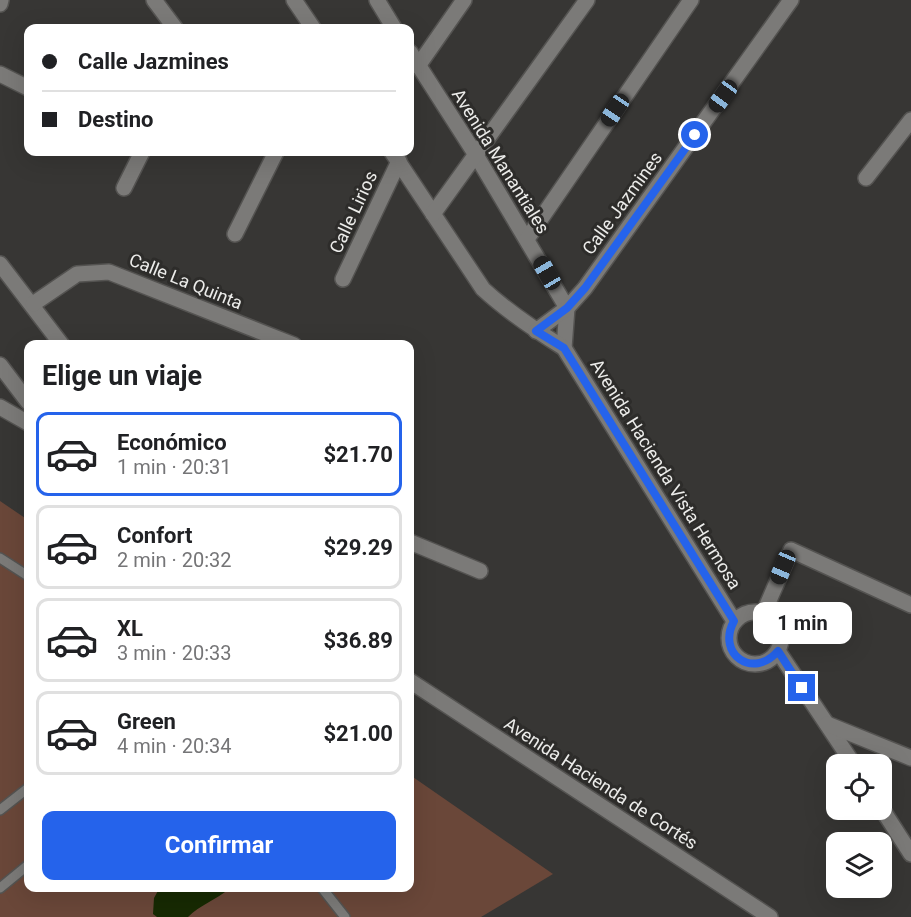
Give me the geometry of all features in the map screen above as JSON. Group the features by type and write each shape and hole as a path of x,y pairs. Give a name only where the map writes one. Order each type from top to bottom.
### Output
{"street":[{"path":"154,0 172,24"},
{"path":"294,0 310,24"},
{"path":"377,0 392,24"},
{"path":"418,66 464,0"},
{"path":"433,214 587,0"},
{"path":"527,239 691,0"},
{"name":"Calle Jazmines","path":"536,331 567,308 585,288 791,0"},
{"name":"Avenida Manantiales","path":"414,59 476,155 567,308"},
{"path":"0,74 24,86"},
{"path":"866,178 911,120"},
{"path":"124,188 140,156"},
{"path":"235,234 274,156"},
{"path":"396,156 483,289 502,306 564,348 567,308"},
{"name":"Calle Lirios","path":"343,279 396,156"},
{"path":"0,264 58,340"},
{"name":"Calle La Quinta","path":"33,304 77,274 109,272 281,340"},
{"name":"Avenida Hacienda Vista Hermosa","path":"564,348 734,621"},
{"path":"0,365 24,397"},
{"path":"0,407 24,421"},
{"path":"414,544 480,571"},
{"path":"764,612 790,550 911,605"},
{"path":"749,612 764,612 779,626 781,643 778,651 765,663 756,664 740,660 730,646 728,638 734,621 749,612"},
{"path":"778,651 847,754"},
{"name":"Avenida Hacienda de Cortés","path":"414,684 771,917"},
{"path":"827,724 911,758"},
{"path":"889,820 911,854"}],"lane":[{"path":"0,558 24,573"},
{"path":"0,810 24,791"},
{"path":"0,888 24,867"},
{"path":"325,892 345,917"}],"shaded area":[{"path":"0,501 24,517 24,892 414,892 414,778 553,874 481,917 0,917"},
{"path":"157,892 224,892 188,917 157,917 153,914 154,898"}],"route":[{"path":"695,135 585,288 567,308 536,331 564,348 734,621 728,638 734,654 740,660 756,664 765,663 778,651 802,688"}]}
